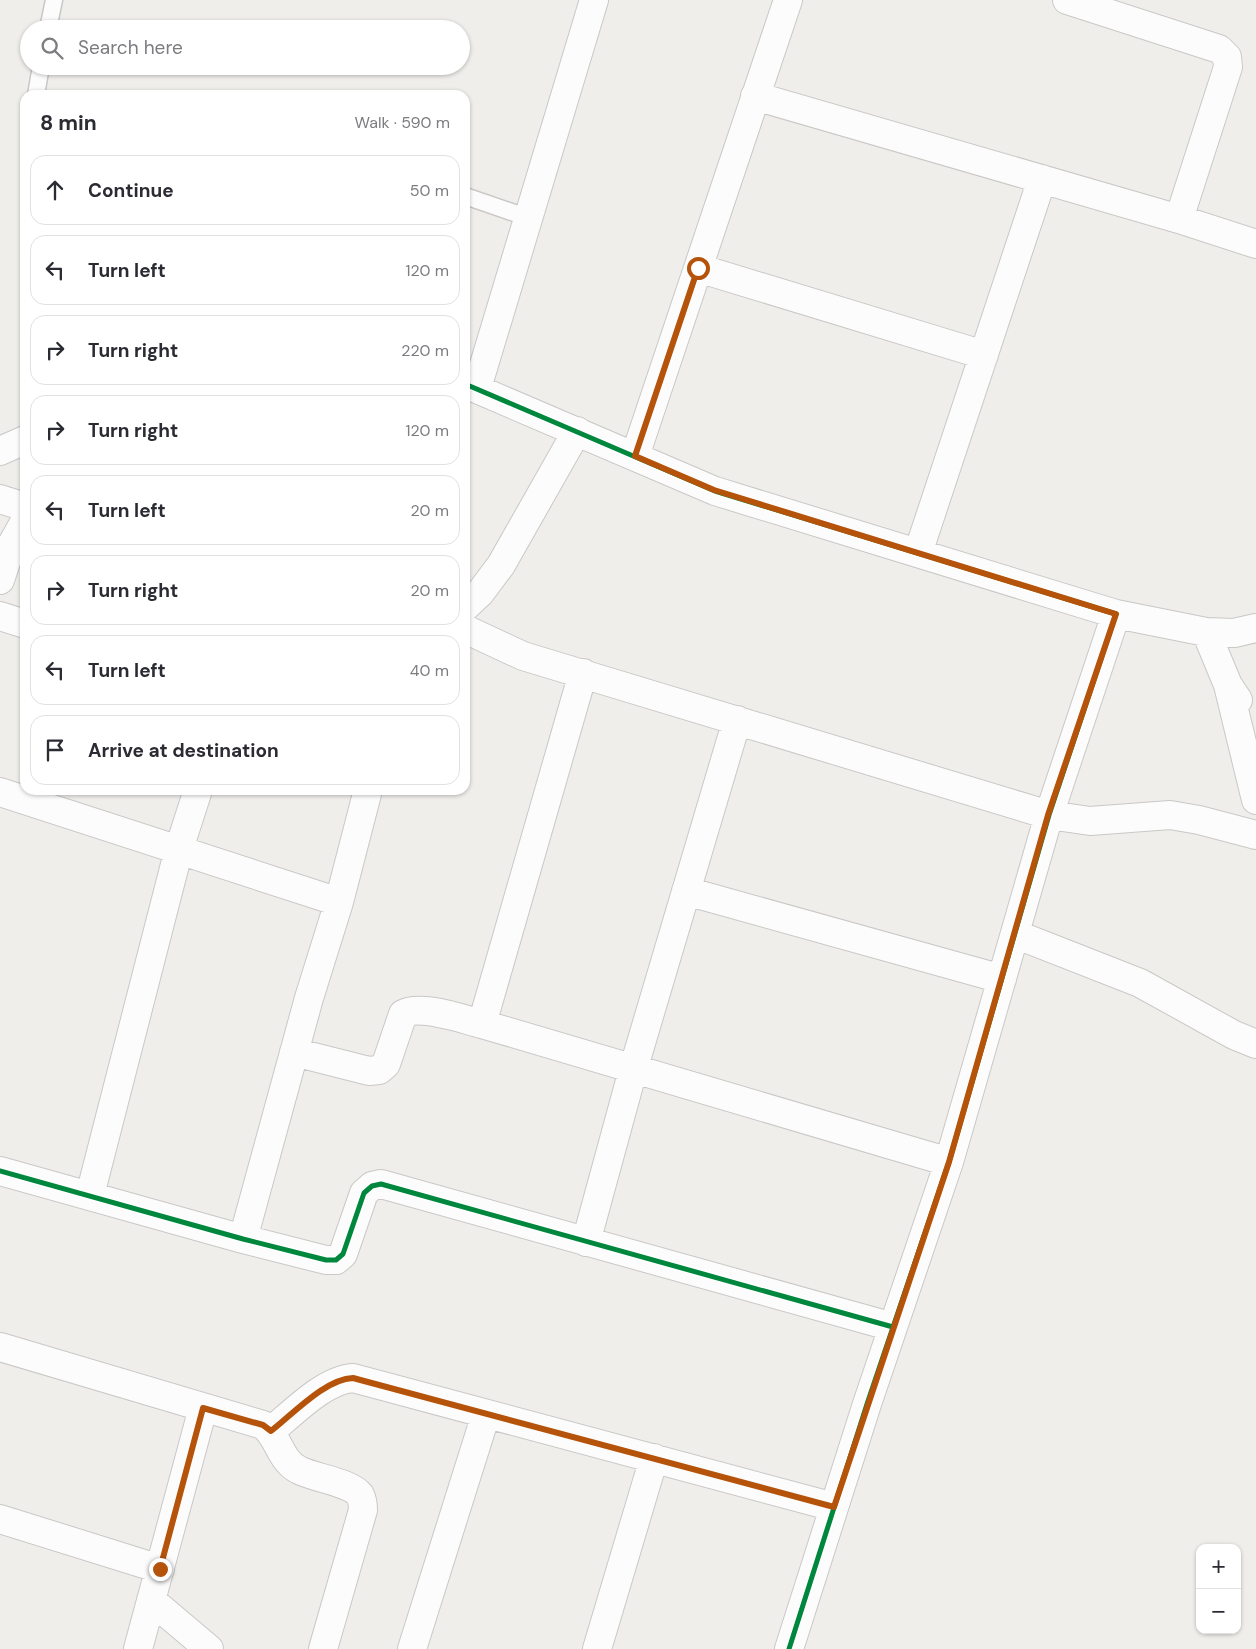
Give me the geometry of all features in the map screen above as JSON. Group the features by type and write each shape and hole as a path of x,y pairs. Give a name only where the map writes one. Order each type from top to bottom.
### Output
{"street":[{"path":"594,0 529,218 471,386 714,490 918,553 1116,614 1206,632 1234,634 1256,628"},
{"path":"635,456 788,0"},
{"path":"1068,0 1219,49 1227,57 1228,67 1179,219"},
{"path":"756,96 1179,219 1256,244"},
{"path":"918,553 1042,179"},
{"path":"698,268 984,355"},
{"path":"470,602 480,593 501,565 577,431"},
{"path":"0,451 20,442"},
{"path":"0,499 20,505"},
{"path":"0,580 12,544 20,530"},
{"path":"789,1649 893,1327 949,1162 1048,815 1116,614"},
{"path":"0,616 20,622"},
{"path":"470,631 522,656 1048,815 1090,821 1170,815 1199,820 1256,835"},
{"path":"1206,632 1228,685 1256,800"},
{"path":"482,1024 583,673"},
{"path":"1228,685 1256,725"},
{"path":"586,1242 633,1070 737,720"},
{"path":"0,792 340,902"},
{"path":"90,1195 179,849 196,795"},
{"path":"243,1239 309,998 340,902 367,795"},
{"path":"686,891 1002,979"},
{"path":"1015,934 1140,983 1234,1035 1256,1044"},
{"path":"294,1052 369,1071 379,1070 386,1064 403,1014 409,1010 422,1010 482,1024 949,1162"},
{"path":"0,1170 243,1239 326,1260 336,1260 343,1254 364,1193 372,1186 381,1184 893,1327"},
{"path":"0,1347 263,1425 271,1431 288,1463 299,1470 353,1490 361,1496 363,1510 323,1649"},
{"path":"271,1431 329,1385 341,1379 353,1378 834,1507"},
{"path":"138,1649 203,1408"},
{"path":"412,1649 486,1414"},
{"path":"597,1649 654,1458"},
{"path":"0,1519 160,1569"},
{"path":"151,1600 209,1649"}],"lane":[{"path":"50,20 54,0"},
{"path":"37,90 39,75"},
{"path":"470,198 529,218"}],"cycle path":[{"path":"470,386 715,491 1116,614 1049,815 949,1162 867,1404 789,1649"},
{"path":"0,1171 243,1239 326,1260 336,1260 343,1254 364,1193 372,1186 381,1184 893,1327"}],"route":[{"path":"160,1569 203,1408 263,1425 271,1431 329,1385 341,1379 353,1378 834,1507 949,1162 1048,815 1116,614 714,490 635,456 698,268"}]}
